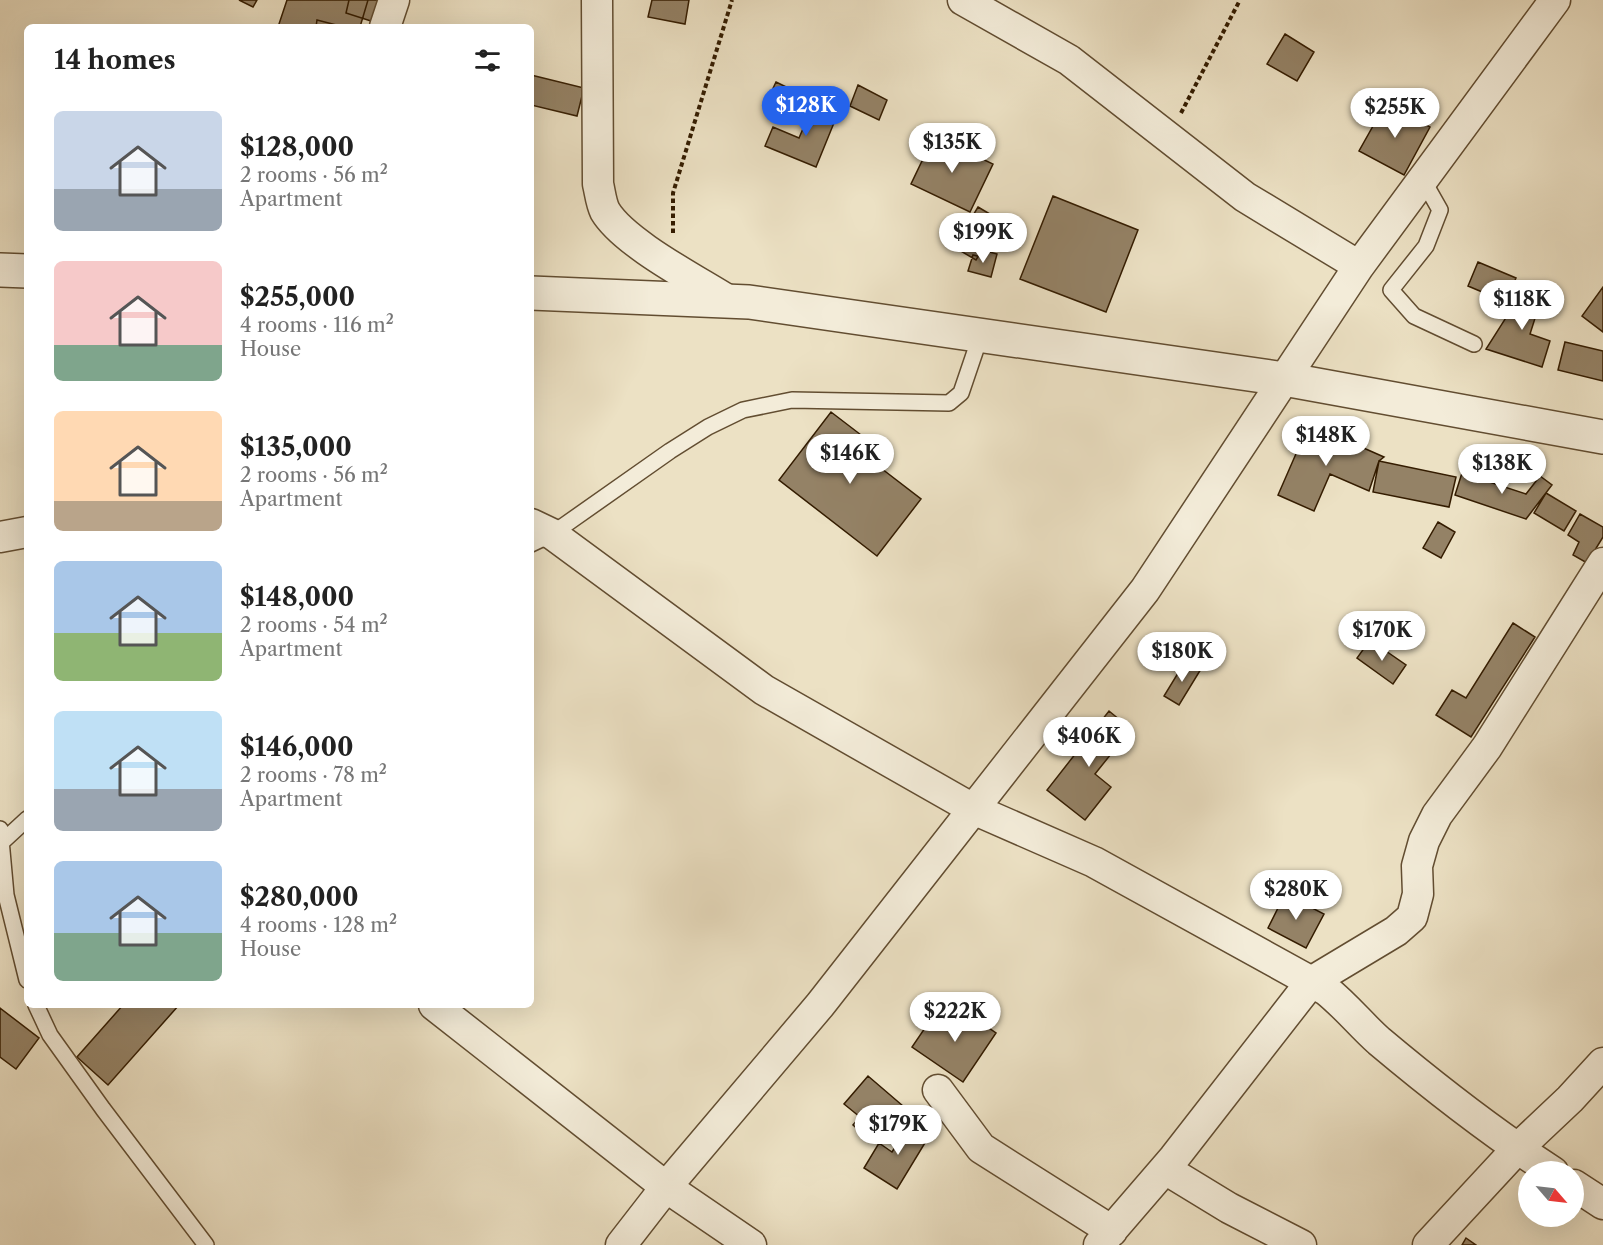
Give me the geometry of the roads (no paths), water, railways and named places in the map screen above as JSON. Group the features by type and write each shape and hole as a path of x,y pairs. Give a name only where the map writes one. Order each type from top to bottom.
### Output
{"street":[{"path":"386,24 394,0"},
{"path":"597,0 598,184 604,209 615,224 633,240 729,301"},
{"path":"963,0 1069,60 1245,197 1359,266"},
{"path":"621,1245 666,1187 820,1005 1145,590 1359,266 1555,0"},
{"path":"0,270 24,271"},
{"path":"534,293 729,301 1284,379 1603,437"},
{"path":"0,537 24,533"},
{"path":"538,534 765,690 973,809 1094,862 1311,981 1343,1004 1376,1038 1437,1090 1536,1161"},
{"path":"938,1090 981,1148 1106,1238 1165,1169 1311,981 1396,931 1412,916 1418,894 1417,866 1424,841 1437,815 1487,747 1603,563"},
{"path":"438,1008 666,1187 751,1245"},
{"path":"1428,1245 1517,1149 1570,1099 1603,1063"},
{"path":"1165,1169 1229,1208 1301,1245"},
{"path":"1584,1192 1603,1204"}],"lane":[{"path":"1423,180 1440,210 1426,246 1391,290 1414,316 1474,344"},
{"path":"538,534 708,427 743,410 792,400 949,403 961,393 980,337"},
{"path":"24,821 1,836 6,896 24,968"},
{"path":"37,1008 50,1035 206,1245"}]}
